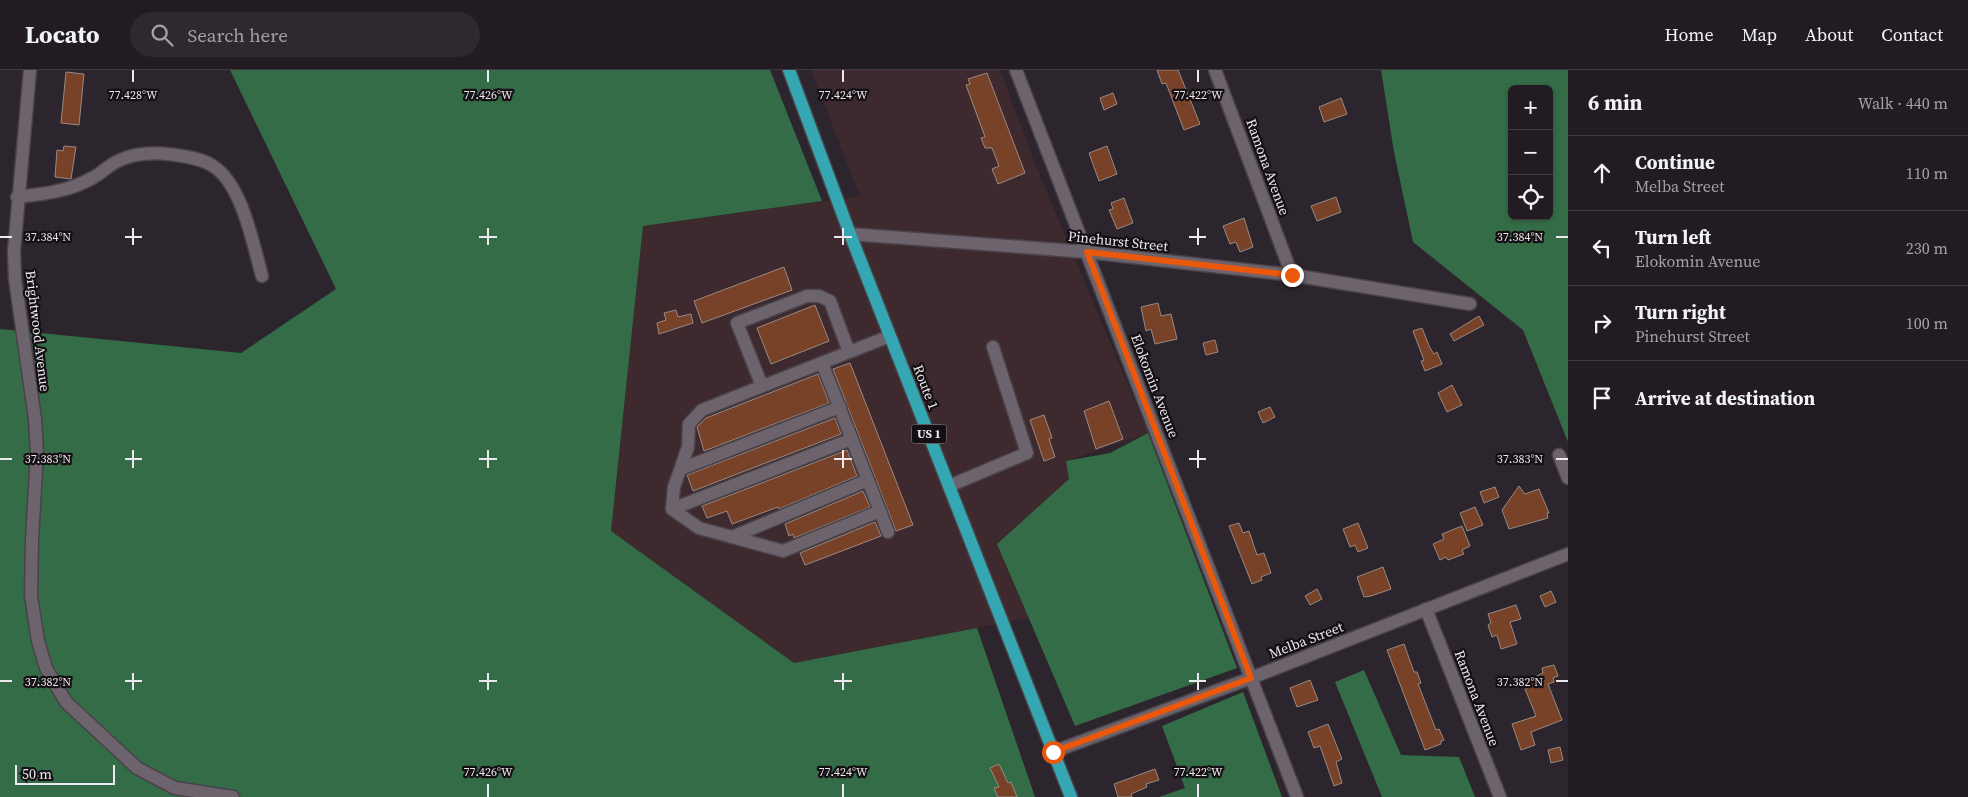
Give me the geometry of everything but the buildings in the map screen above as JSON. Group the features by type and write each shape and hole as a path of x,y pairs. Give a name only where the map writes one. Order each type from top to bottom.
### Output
{"main road":[{"name":"Route 1","path":"788,70 850,234 1071,797"}],"street":[{"name":"Brightwood Avenue","path":"30,70 17,197 15,279 37,453 31,596 38,641 46,668 66,702 137,768 154,779 175,788 232,797"},
{"name":"Elokomin Avenue","path":"1016,70 1296,797"},
{"name":"Ramona Avenue","path":"1215,70 1292,275"},
{"path":"17,197 66,189 88,180 108,166 132,156 165,153 189,157 213,166 236,195 262,276"},
{"name":"Pinehurst Street","path":"850,234 1087,252 1292,275 1470,304"},
{"path":"762,386 737,323 807,296 819,296 830,301 849,352"},
{"path":"672,509 674,488 688,447 688,424 702,410 890,336"},
{"path":"949,486 1027,452 993,346"},
{"path":"822,362 888,532"},
{"path":"681,469 840,407"},
{"path":"672,509 852,439"},
{"path":"1559,454 1568,478"},
{"path":"732,537 868,480"},
{"path":"672,509 699,528 783,551 880,512"},
{"name":"Melba Street","path":"1053,752 1251,678 1568,554"},
{"name":"Ramona Avenue","path":"1426,609 1500,797"}],"shaded area":[{"path":"811,70 1000,70 1038,171 1148,433 1066,461 1069,479 997,544 1029,618 794,663 611,531 643,226 860,196"}],"green space":[{"path":"230,70 770,70 822,201 643,226 611,531 794,663 977,628 1035,797 0,797 0,329 241,353 336,289"},
{"path":"1381,70 1568,70 1568,442 1523,330 1413,242 1394,152"},
{"path":"1148,433 1237,668 1075,726 997,544 1069,479 1066,461 1110,453"},
{"path":"1364,670 1401,755 1459,757 1475,797 1382,797 1335,682"},
{"path":"1243,692 1282,797 1159,797 1185,788 1162,726"}],"route":[{"path":"1053,752 1251,678 1087,252 1292,275"}]}
